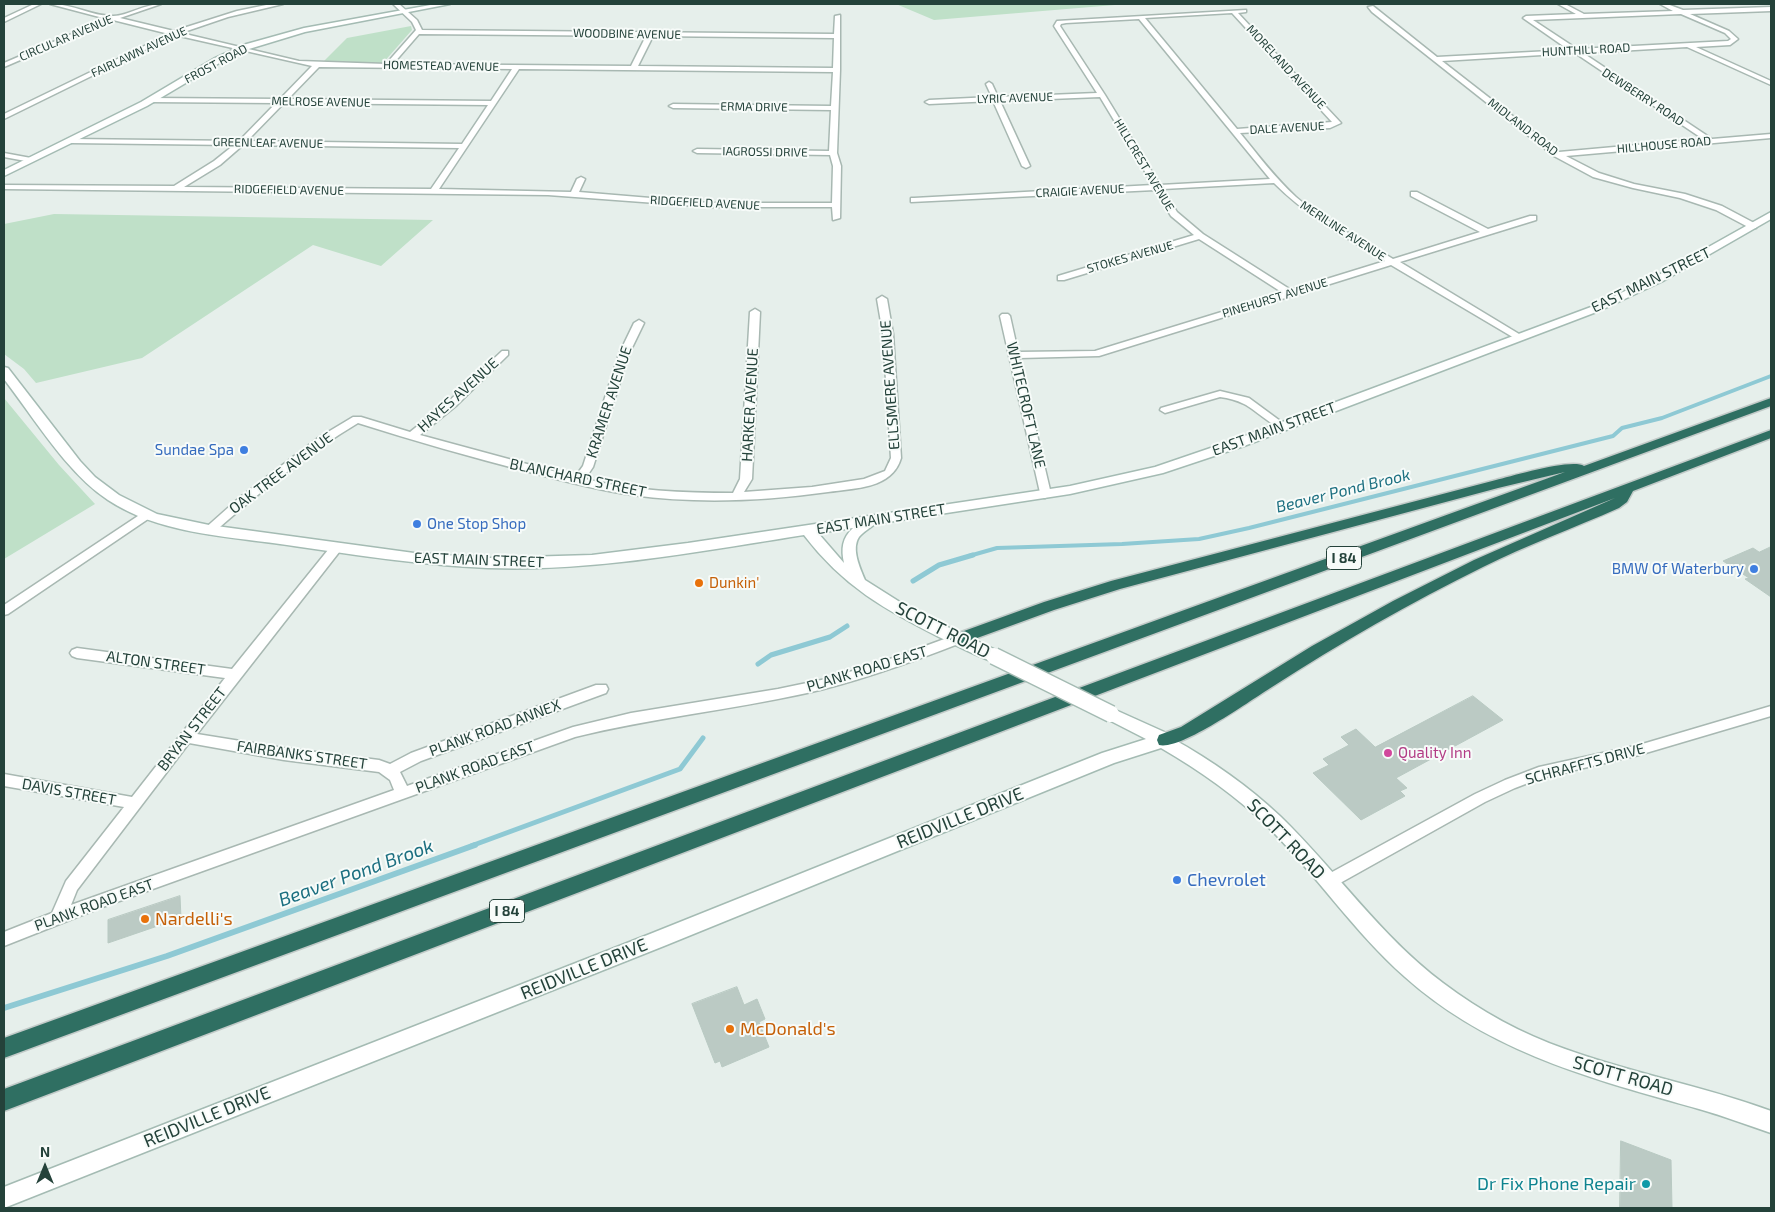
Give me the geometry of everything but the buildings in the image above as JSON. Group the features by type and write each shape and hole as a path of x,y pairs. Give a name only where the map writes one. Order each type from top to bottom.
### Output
{"highway":[{"name":"I 84","path":"4,1048 1771,402"},
{"name":"I 84","path":"4,1100 1771,434"},
{"path":"958,639 1048,606 1116,585 1537,474 1569,467 1596,466"},
{"path":"1165,740 1187,732 1318,650 1427,590 1480,563 1614,505 1622,498 1628,488"}],"main road":[{"name":"FROST ROAD","path":"4,173 150,100 218,60 241,49 294,32 446,4"},
{"name":"EAST MAIN STREET","path":"4,371 75,464 90,480 114,498 147,514 185,526 336,548 463,562 561,562 649,554 1045,494 1103,484 1158,470 1520,337 1634,292 1771,215"},
{"path":"858,582 848,555 849,539 858,528 872,520"},
{"name":"SCOTT ROAD","path":"808,530 830,559 858,582 906,612 1165,740 1250,800 1285,834 1386,947 1412,971 1452,1002 1503,1031 1542,1050 1582,1065 1723,1105 1771,1122"},
{"name":"REIDVILLE DRIVE","path":"4,1198 639,947 1108,758 1165,740"}],"street":[{"path":"4,20 38,4"},
{"name":"HOMESTEAD AVENUE","path":"53,4 298,63 317,65 837,70"},
{"name":"CIRCULAR AVENUE","path":"4,65 58,38 110,18 158,4"},
{"name":"FAIRLAWN AVENUE","path":"4,117 124,56 174,34 214,20 280,4"},
{"path":"388,65 418,32 419,28 415,21 396,4"},
{"path":"1561,4 1582,15 1771,9"},
{"path":"1662,4 1684,13"},
{"name":"MIDLAND ROAD","path":"1371,7 1557,154 1596,174 1633,186 1682,196 1719,208 1754,226"},
{"path":"1141,17 1244,11"},
{"name":"MORELAND AVENUE","path":"1234,12 1337,123"},
{"name":"HUNTHILL ROAD","path":"1435,59 1730,43 1736,39 1727,32 1684,13"},
{"name":"DEWBERRY ROAD","path":"1582,15 1526,18 1710,141"},
{"path":"836,218 837,166 833,153 838,16"},
{"name":"HILLCREST AVENUE","path":"1141,17 1059,22 1057,26 1102,95 1174,214 1200,236 1289,293"},
{"name":"MERILINE AVENUE","path":"1141,17 1237,131 1276,181 1294,199 1316,217 1520,337"},
{"name":"WOODBINE AVENUE","path":"418,32 837,36"},
{"path":"634,67 650,35"},
{"path":"1688,45 1771,83"},
{"path":"174,189 216,163 241,142 317,65"},
{"path":"433,192 517,67"},
{"path":"989,84 1026,166"},
{"name":"LYRIC AVENUE","path":"928,102 1102,95"},
{"name":"MELROSE AVENUE","path":"150,100 493,103"},
{"name":"ERMA DRIVE","path":"673,106 835,108"},
{"name":"DALE AVENUE","path":"1237,131 1330,126 1337,123"},
{"name":"HILLHOUSE ROAD","path":"1557,154 1771,136"},
{"name":"GREENLEAF AVENUE","path":"71,141 464,146"},
{"name":"IAGROSSI DRIVE","path":"697,151 833,153"},
{"path":"4,155 31,160"},
{"path":"574,194 581,179"},
{"name":"CRAIGIE AVENUE","path":"914,200 1276,181"},
{"name":"RIDGEFIELD AVENUE","path":"4,187 574,194 710,205 836,205"},
{"path":"1414,194 1487,232"},
{"name":"PINEHURST AVENUE","path":"1014,355 1096,354 1533,218"},
{"name":"STOKES AVENUE","path":"1060,278 1200,236"},
{"name":"ELLSMERE AVENUE","path":"882,299 888,334 896,453 892,471"},
{"name":"HARKER AVENUE","path":"737,495 746,479 755,312"},
{"name":"WHITECROFT LANE","path":"1005,316 1045,494"},
{"name":"KRAMER AVENUE","path":"578,480 588,467 624,354 639,323"},
{"name":"HAYES AVENUE","path":"412,436 453,403 505,353"},
{"path":"1165,410 1220,394 1229,394 1239,396 1282,426"},
{"name":"BLANCHARD STREET","path":"356,419 480,456 618,489 652,494 737,495 794,493 876,480 892,471"},
{"name":"OAK TREE AVENUE","path":"209,530 243,501 329,435 356,419"},
{"path":"4,612 147,514"},
{"name":"BRYAN STREET","path":"59,916 71,886 185,737 336,548"},
{"name":"PLANK ROAD EAST","path":"4,939 59,916 575,732 640,716 774,695 824,684 900,661 958,639"},
{"name":"ALTON STREET","path":"77,653 235,674"},
{"name":"PLANK ROAD ANNEX","path":"391,770 416,757 601,689"},
{"name":"SCHRAFFTS DRIVE","path":"1328,882 1480,798 1510,784 1540,773 1639,750 1771,711"},
{"name":"FAIRBANKS STREET","path":"185,737 284,754 379,766 391,770"},
{"path":"391,770 395,773 402,794"},
{"name":"DAVIS STREET","path":"4,780 134,803"}],"green space":[{"path":"896,4 1127,4 934,20"},
{"path":"411,26 412,30 383,63 323,62 347,38"},
{"path":"54,214 433,220 381,266 313,245 142,358 36,383 24,369 4,354 4,224"},
{"path":"4,398 59,465 95,504 4,559"}],"waterway":[{"name":"Beaver Pond Brook","path":"969,556 997,548 1122,544 1199,539 1249,528 1613,436 1622,428 1662,418 1771,376"},
{"name":"Beaver Pond Brook","path":"913,581 939,565 973,555"},
{"name":"Beaver Pond Brook","path":"758,664 771,655 830,637 847,626"},
{"name":"Beaver Pond Brook","path":"471,846 680,769 703,738"},
{"name":"Beaver Pond Brook","path":"4,1008 167,956 475,845"}],"place":[{"name":"Sundae Spa","path":"244,450"},
{"name":"One Stop Shop","path":"417,524"},
{"name":"BMW Of Waterbury","path":"1754,569"},
{"name":"Dunkin'","path":"699,583"},
{"name":"Quality Inn","path":"1388,753"},
{"name":"Chevrolet","path":"1177,880"},
{"name":"Nardelli's","path":"145,919"},
{"name":"McDonald's","path":"730,1029"},
{"name":"Dr Fix Phone Repair","path":"1646,1184"}]}
